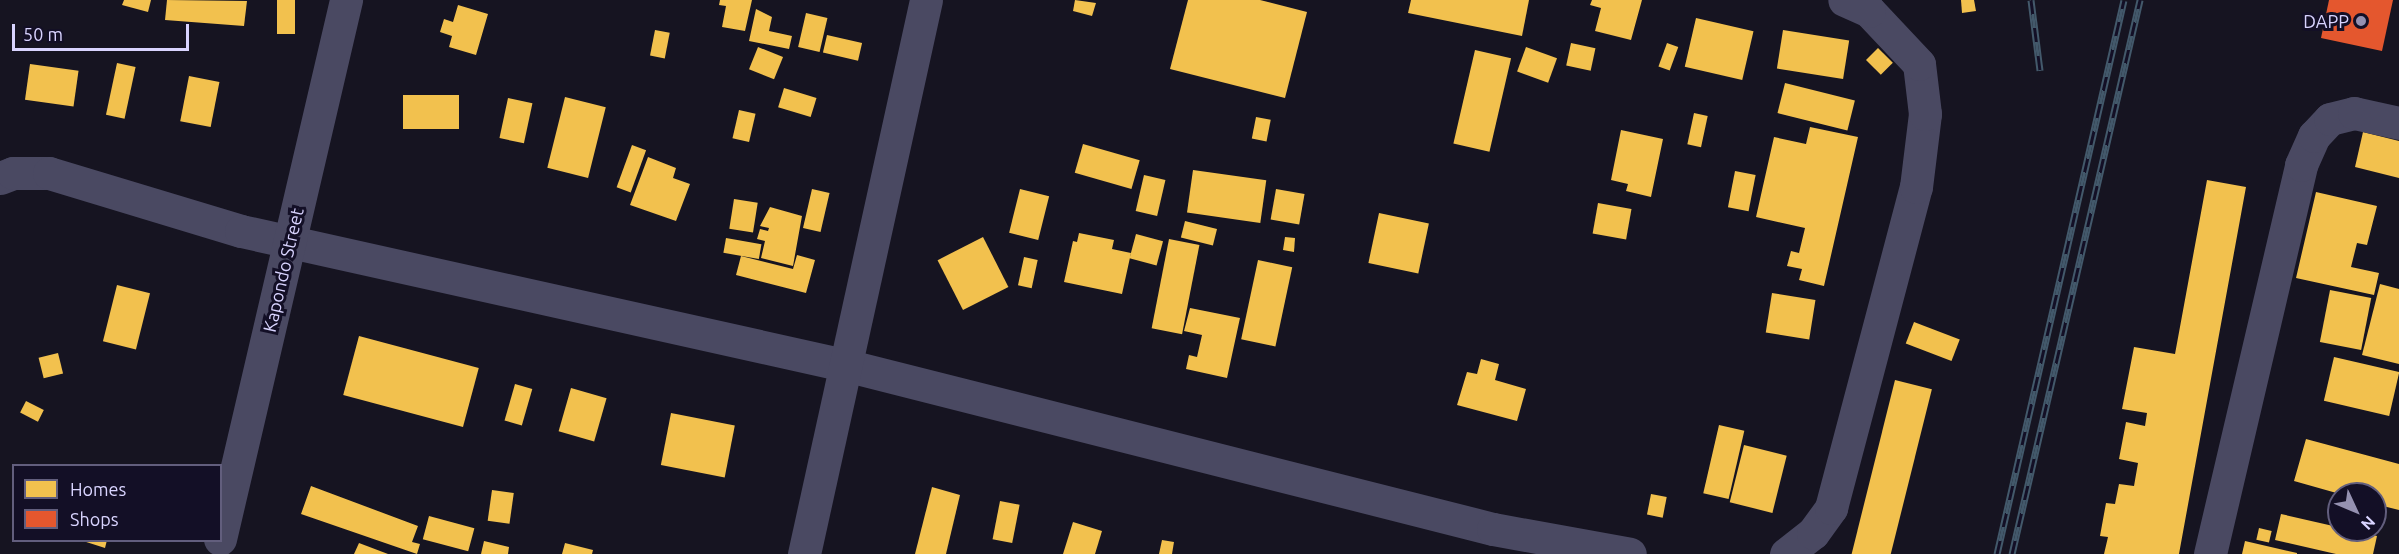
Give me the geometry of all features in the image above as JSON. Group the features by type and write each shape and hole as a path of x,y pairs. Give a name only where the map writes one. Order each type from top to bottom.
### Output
{"street":[{"name":"Kapondo Street","path":"222,531 346,0"},
{"path":"804,554 849,366 926,0"},
{"path":"1786,554 1814,533 1831,508 1916,187 1925,114 1919,64 1869,11 1844,0"},
{"path":"2210,554 2301,165 2314,136 2330,119 2354,113 2399,123"},
{"path":"0,178 13,173 49,173 289,242 849,366 1490,542 1629,554"}],"building: Homes":[{"path":"124,0 151,0 148,12 122,5"},
{"path":"167,0 247,1 244,26 165,20"},
{"path":"277,0 295,0 295,34 277,34"},
{"path":"720,0 752,0 745,31 722,27 726,6 719,5"},
{"path":"1075,0 1096,3 1092,16 1073,11"},
{"path":"1188,0 1260,0 1307,12 1285,98 1170,69"},
{"path":"1411,0 1529,0 1522,36 1408,13"},
{"path":"1592,0 1642,0 1631,40 1595,31 1601,8 1590,5"},
{"path":"1961,0 1974,0 1976,11 1962,13"},
{"path":"458,5 488,14 476,55 449,47 452,36 440,32 444,19 453,22"},
{"path":"756,9 772,17 769,31 792,36 789,49 749,41"},
{"path":"806,13 827,18 820,52 798,47"},
{"path":"1696,18 1753,31 1742,80 1685,67"},
{"path":"655,30 670,33 665,58 650,56"},
{"path":"1783,30 1849,40 1843,79 1777,69"},
{"path":"827,35 862,43 858,61 823,53"},
{"path":"1571,43 1595,48 1591,71 1566,65"},
{"path":"1667,43 1678,47 1670,71 1658,66"},
{"path":"758,47 783,57 774,79 749,69"},
{"path":"1526,47 1557,58 1548,83 1517,71"},
{"path":"1878,48 1893,63 1881,75 1866,60"},
{"path":"1475,50 1511,58 1489,152 1453,144"},
{"path":"117,63 136,67 125,119 106,115"},
{"path":"30,64 79,71 74,106 25,100"},
{"path":"189,76 219,82 211,127 180,121"},
{"path":"1785,83 1855,100 1847,130 1778,113"},
{"path":"784,88 817,98 811,117 778,107"},
{"path":"403,95 459,95 459,129 403,129"},
{"path":"565,97 606,107 588,178 547,168"},
{"path":"508,98 532,103 524,143 499,138"},
{"path":"739,110 756,114 749,142 732,138"},
{"path":"1694,113 1708,116 1701,147 1687,144"},
{"path":"1256,117 1271,120 1267,141 1252,139"},
{"path":"1810,127 1858,137 1824,286 1799,280 1802,269 1787,266 1791,251 1799,253 1805,228 1756,217 1774,137 1806,144"},
{"path":"1621,130 1663,139 1651,197 1626,191 1628,184 1611,180"},
{"path":"2363,132 2399,141 2399,178 2355,167"},
{"path":"1083,144 1140,160 1131,189 1075,173"},
{"path":"632,145 646,150 631,192 617,187"},
{"path":"648,157 676,168 673,178 690,184 676,221 630,205"},
{"path":"1193,170 1266,180 1260,223 1187,213"},
{"path":"1735,171 1756,175 1749,211 1728,207"},
{"path":"1144,175 1165,180 1157,216 1136,211"},
{"path":"2207,180 2246,187 2179,554 2104,554 2108,537 2100,536 2106,503 2115,504 2119,484 2134,486 2138,463 2119,459 2126,422 2145,426 2147,413 2122,409 2134,347 2175,354"},
{"path":"812,189 830,193 821,232 803,228"},
{"path":"1020,189 1049,196 1038,240 1009,233"},
{"path":"1276,189 1305,194 1299,225 1271,220"},
{"path":"2316,192 2377,206 2367,245 2357,243 2351,267 2379,273 2374,295 2296,278"},
{"path":"734,199 758,203 753,232 729,229"},
{"path":"1598,203 1631,209 1626,239 1593,234"},
{"path":"770,207 802,216 793,266 761,258 765,241 757,239 760,229 768,231 769,228 760,226"},
{"path":"1379,213 1429,224 1418,273 1368,263"},
{"path":"1185,221 1217,229 1213,245 1181,237"},
{"path":"1079,233 1114,240 1112,249 1131,253 1122,294 1064,282 1073,241 1077,242"},
{"path":"1136,234 1163,241 1157,265 1130,258"},
{"path":"983,237 1008,287 963,310 938,260"},
{"path":"1285,237 1295,238 1294,252 1283,250"},
{"path":"726,238 761,244 759,259 723,253"},
{"path":"1169,239 1199,245 1182,334 1152,328"},
{"path":"797,255 815,260 806,293 736,275 741,256 793,269"},
{"path":"1024,257 1038,260 1032,288 1018,285"},
{"path":"1258,260 1292,267 1275,347 1241,339"},
{"path":"2380,284 2399,289 2399,364 2362,355"},
{"path":"117,285 150,293 136,350 103,341"},
{"path":"2330,290 2371,298 2361,350 2320,342"},
{"path":"1772,293 1815,300 1809,339 1766,333"},
{"path":"1190,308 1240,318 1227,378 1186,369 1189,355 1197,357 1202,335 1184,331"},
{"path":"1914,322 1960,340 1952,361 1906,343"},
{"path":"359,336 479,368 463,427 343,395"},
{"path":"58,353 63,373 44,378 39,358"},
{"path":"2334,357 2399,372 2389,416 2324,401"},
{"path":"1481,359 1499,364 1495,380 1526,389 1517,421 1457,405 1467,372 1477,374"},
{"path":"1895,380 1932,389 1891,554 1852,554"},
{"path":"515,384 532,389 522,425 505,421"},
{"path":"571,388 607,398 594,441 559,431"},
{"path":"26,401 44,410 38,422 20,413"},
{"path":"671,413 735,425 725,477 661,465"},
{"path":"1719,425 1744,431 1729,499 1703,493"},
{"path":"2306,439 2399,464 2399,510 2387,507 2387,482 2327,482 2327,490 2294,481"},
{"path":"1744,445 1787,456 1772,513 1730,502"},
{"path":"311,486 418,526 412,542 420,544 417,554 301,514"},
{"path":"932,487 960,495 946,554 915,554"},
{"path":"492,490 514,493 509,524 488,521"},
{"path":"1651,494 1667,497 1663,518 1647,515"},
{"path":"1000,501 1020,505 1012,543 993,539"},
{"path":"2281,514 2327,525 2327,542 2376,542 2373,554 2336,554 2275,540"},
{"path":"429,516 474,528 468,551 423,539"},
{"path":"1073,522 1102,531 1095,554 1063,554"},
{"path":"2259,528 2272,531 2269,543 2256,540"},
{"path":"1162,540 1174,542 1172,554 1159,554"},
{"path":"484,541 509,547 508,554 481,554"},
{"path":"2245,541 2297,553 2297,554 2242,554"},
{"path":"86,542 106,542 105,548"},
{"path":"359,543 388,554 354,554"},
{"path":"565,543 593,550 592,554 562,554"}],"building: Shops":[{"path":"2329,0 2393,0 2382,51 2321,38"}],"railway":[{"path":"2031,0 2040,70"},
{"path":"1997,554 2124,0"},
{"path":"2012,554 2140,0"}],"place":[{"name":"DAPP","path":"2361,21"}]}
